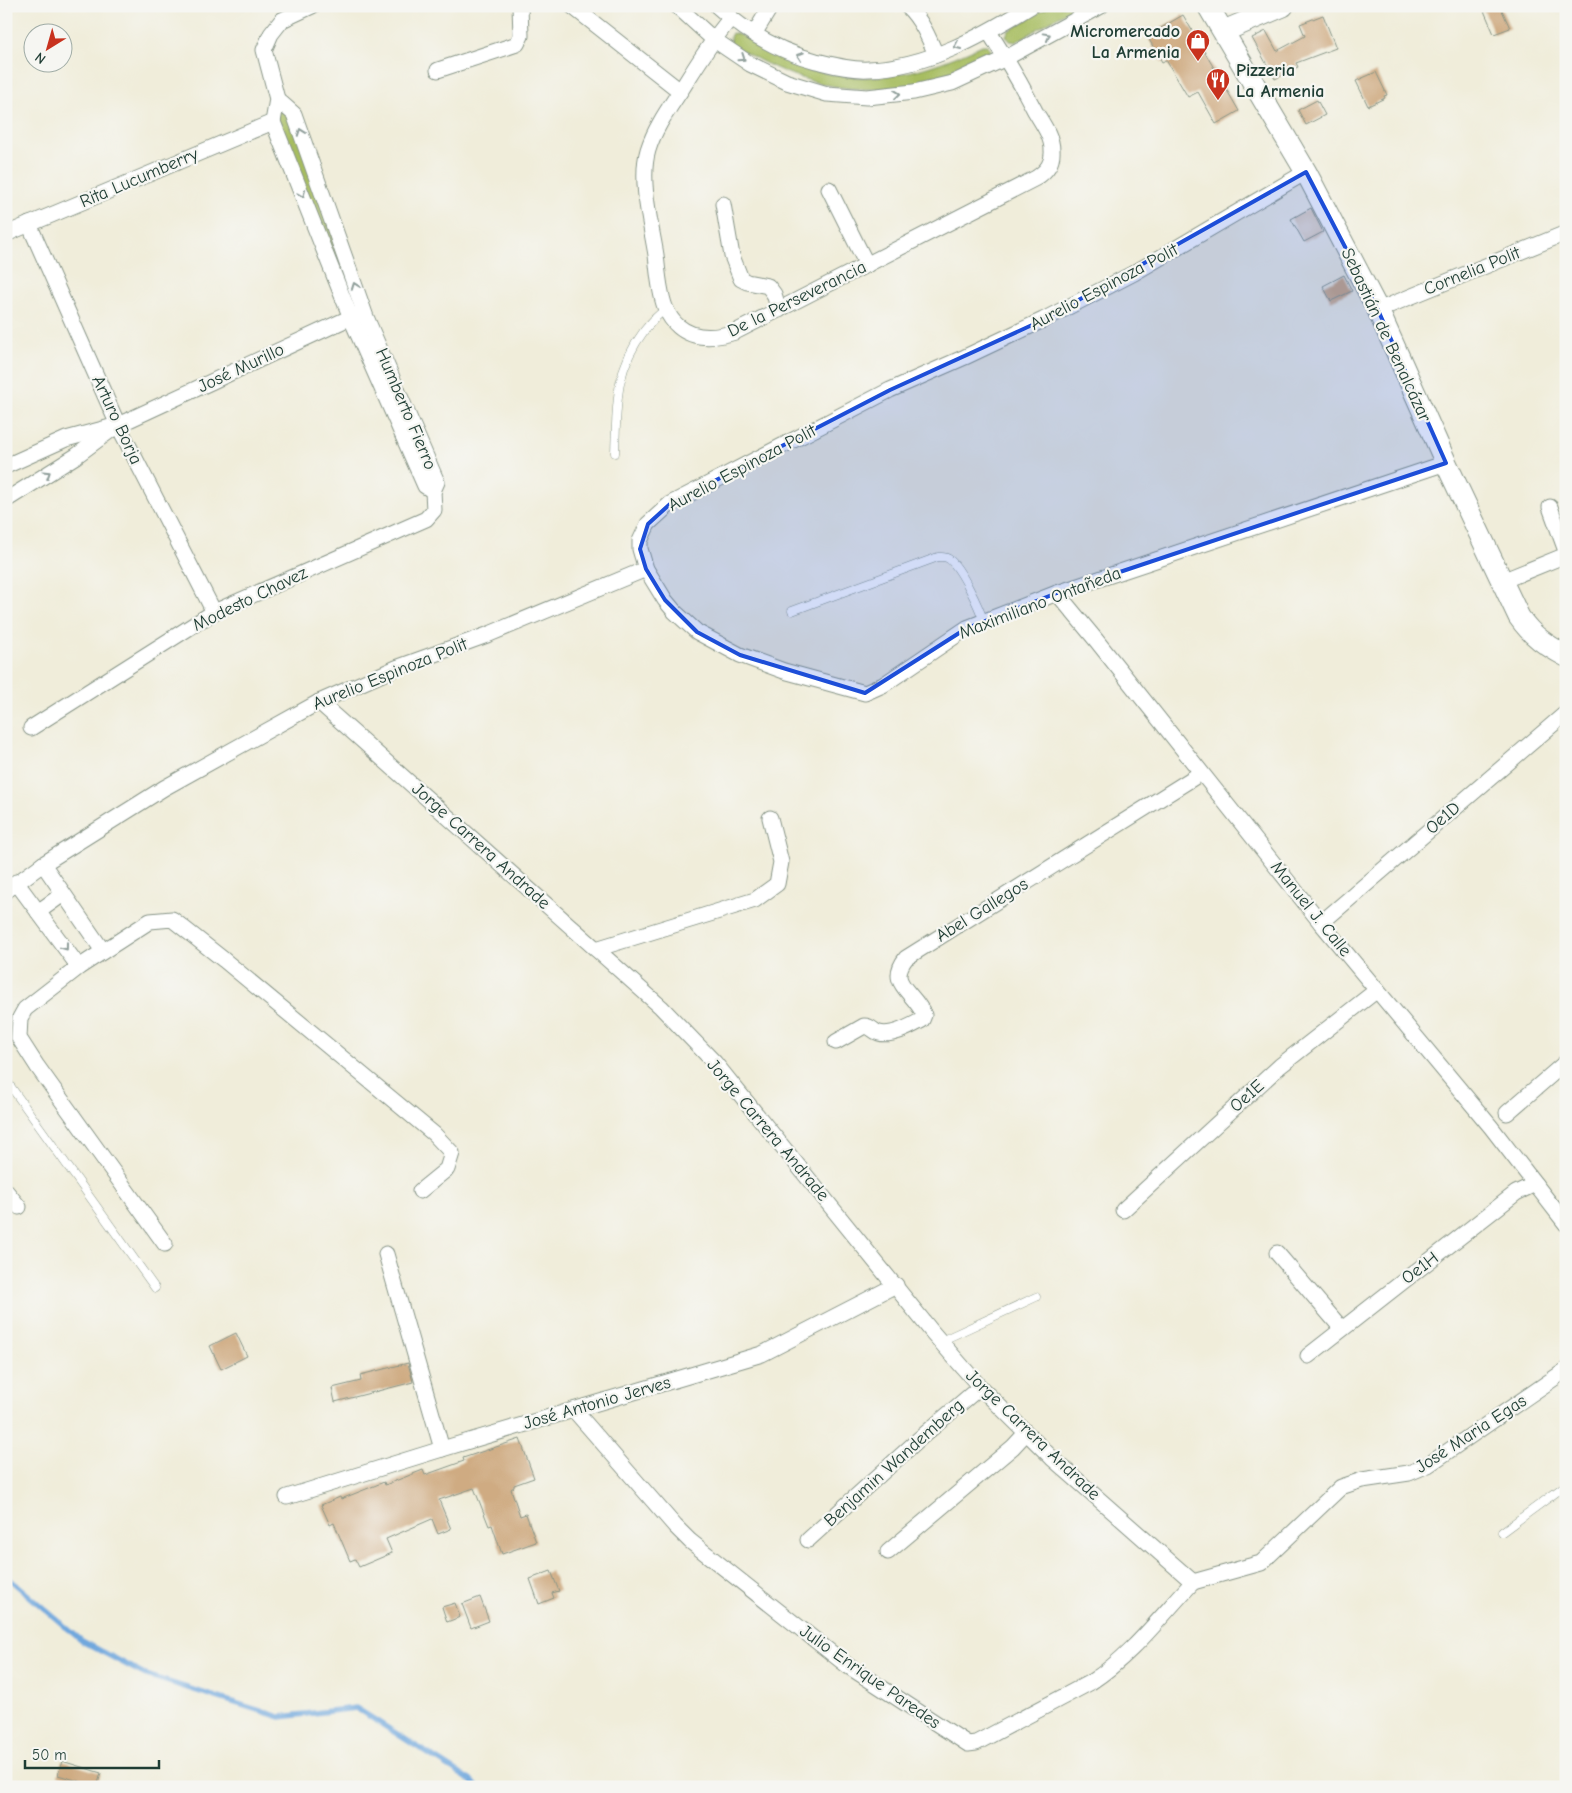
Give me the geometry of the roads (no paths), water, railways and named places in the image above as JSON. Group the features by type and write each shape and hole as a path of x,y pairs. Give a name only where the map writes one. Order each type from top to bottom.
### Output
{"main road":[{"name":"Sebastián de Benalcázar","path":"1208,6 1306,172 1378,310 1446,463 1519,617 1537,639 1566,656"},
{"path":"1224,31 1283,6"}],"street":[{"path":"273,122 277,99 264,50 271,34 282,20 312,6"},
{"path":"438,70 517,44 521,36 520,6"},
{"path":"572,6 680,91"},
{"path":"677,6 714,39 750,64 787,82 827,94 867,97 914,92 952,83 1006,58 1101,6"},
{"path":"717,6 730,19 774,46 802,57 841,67 868,69 904,64 936,55 989,32 1031,6"},
{"path":"754,34 771,6"},
{"path":"907,6 914,13 936,55"},
{"name":"De la Perseverancia","path":"730,19 714,39 659,124 650,144 646,161 647,197 660,286 666,309 669,316 682,330 710,337 735,332 779,310 1036,178 1049,166 1052,150 1049,136 1006,58 989,32"},
{"name":"Humberto Fierro","path":"277,99 294,114 358,314"},
{"name":"Humberto Fierro","path":"273,122 358,314 425,486 433,491"},
{"name":"Rita Lucumberry","path":"6,234 273,122"},
{"name":"Aurelio Espinoza Polit","path":"11,886 164,788 319,702 396,668 486,635 646,569 640,549 640,541 648,524 670,504 876,396 1043,320 1134,272 1306,172"},
{"path":"829,189 867,265"},
{"path":"723,204 732,256 741,279 768,286 774,294 779,310"},
{"name":"Arturo Borja","path":"29,224 118,425 214,612"},
{"name":"Cornelia Polit","path":"1378,310 1566,233"},
{"name":"José Murillo","path":"6,466 66,439 118,425 358,314"},
{"name":"José Murillo","path":"6,500 76,456 118,425"},
{"name":"Maximiliano Ontañeda","path":"646,569 665,600 675,612 697,632 710,640 740,655 784,671 860,693 870,692 958,634 984,622 1057,593 1446,463"},
{"name":"Modesto Chavez","path":"31,728 214,612 426,519 434,510 433,491"},
{"path":"1550,507 1566,551"},
{"path":"1502,582 1566,555"},
{"name":"Manuel J. Calle","path":"1057,593 1321,923 1491,1127 1566,1224"},
{"name":"Jorge Carrera Andrade","path":"319,702 661,1007 710,1058 941,1342 980,1387 1052,1458 1193,1582"},
{"name":"Oe1D","path":"1321,923 1566,713"},
{"name":"Abel Gallegos","path":"836,1042 864,1026 870,1026 879,1033 889,1033 922,1020 924,1015 921,1008 900,982 898,976 899,967 906,958 1201,773"},
{"path":"596,949 755,900 777,884 781,862 770,818"},
{"path":"43,864 103,951"},
{"path":"11,886 38,912 79,967"},
{"path":"38,912 63,894"},
{"path":"165,1244 37,1066 19,1038 20,1018 25,1009 79,967 150,921 172,919 232,966 434,1134 452,1153 447,1169 420,1191"},
{"name":"Oe1E","path":"1123,1210 1280,1066 1377,990"},
{"path":"1507,1113 1566,1062"},
{"name":"Oe1H","path":"1308,1356 1474,1228 1516,1193 1535,1184"},
{"path":"6,1191 19,1208"},
{"path":"1278,1253 1342,1329"},
{"path":"386,1254 442,1449"},
{"name":"José Antonio Jerves","path":"287,1497 762,1354 896,1285"},
{"name":"José Maria Egas","path":"1193,1582 1261,1563 1341,1487 1362,1480 1409,1473 1428,1466 1566,1370"},
{"name":"Benjamin Wandemberg","path":"808,1540 910,1446 980,1387"},
{"name":"Julio Enrique Paredes","path":"574,1410 690,1541 848,1666 968,1744 976,1743 1106,1673 1193,1582"},
{"path":"888,1552 1026,1433"}],"lane":[{"path":"615,453 618,388 623,367 634,345 656,316 666,309"},
{"path":"792,611 938,556 947,557 953,563 977,602 984,622"},
{"path":"6,1080 155,1288"},
{"path":"941,1342 1036,1298"},
{"path":"1502,1532 1566,1485"}],"waterway":[{"path":"6,1576 82,1641 146,1675 280,1717 356,1708 473,1782 477,1787"}],"place":[{"name":"Micromercado La Armenia","path":"1198,62"},
{"name":"Pizzeria La Armenia","path":"1218,101"}]}
